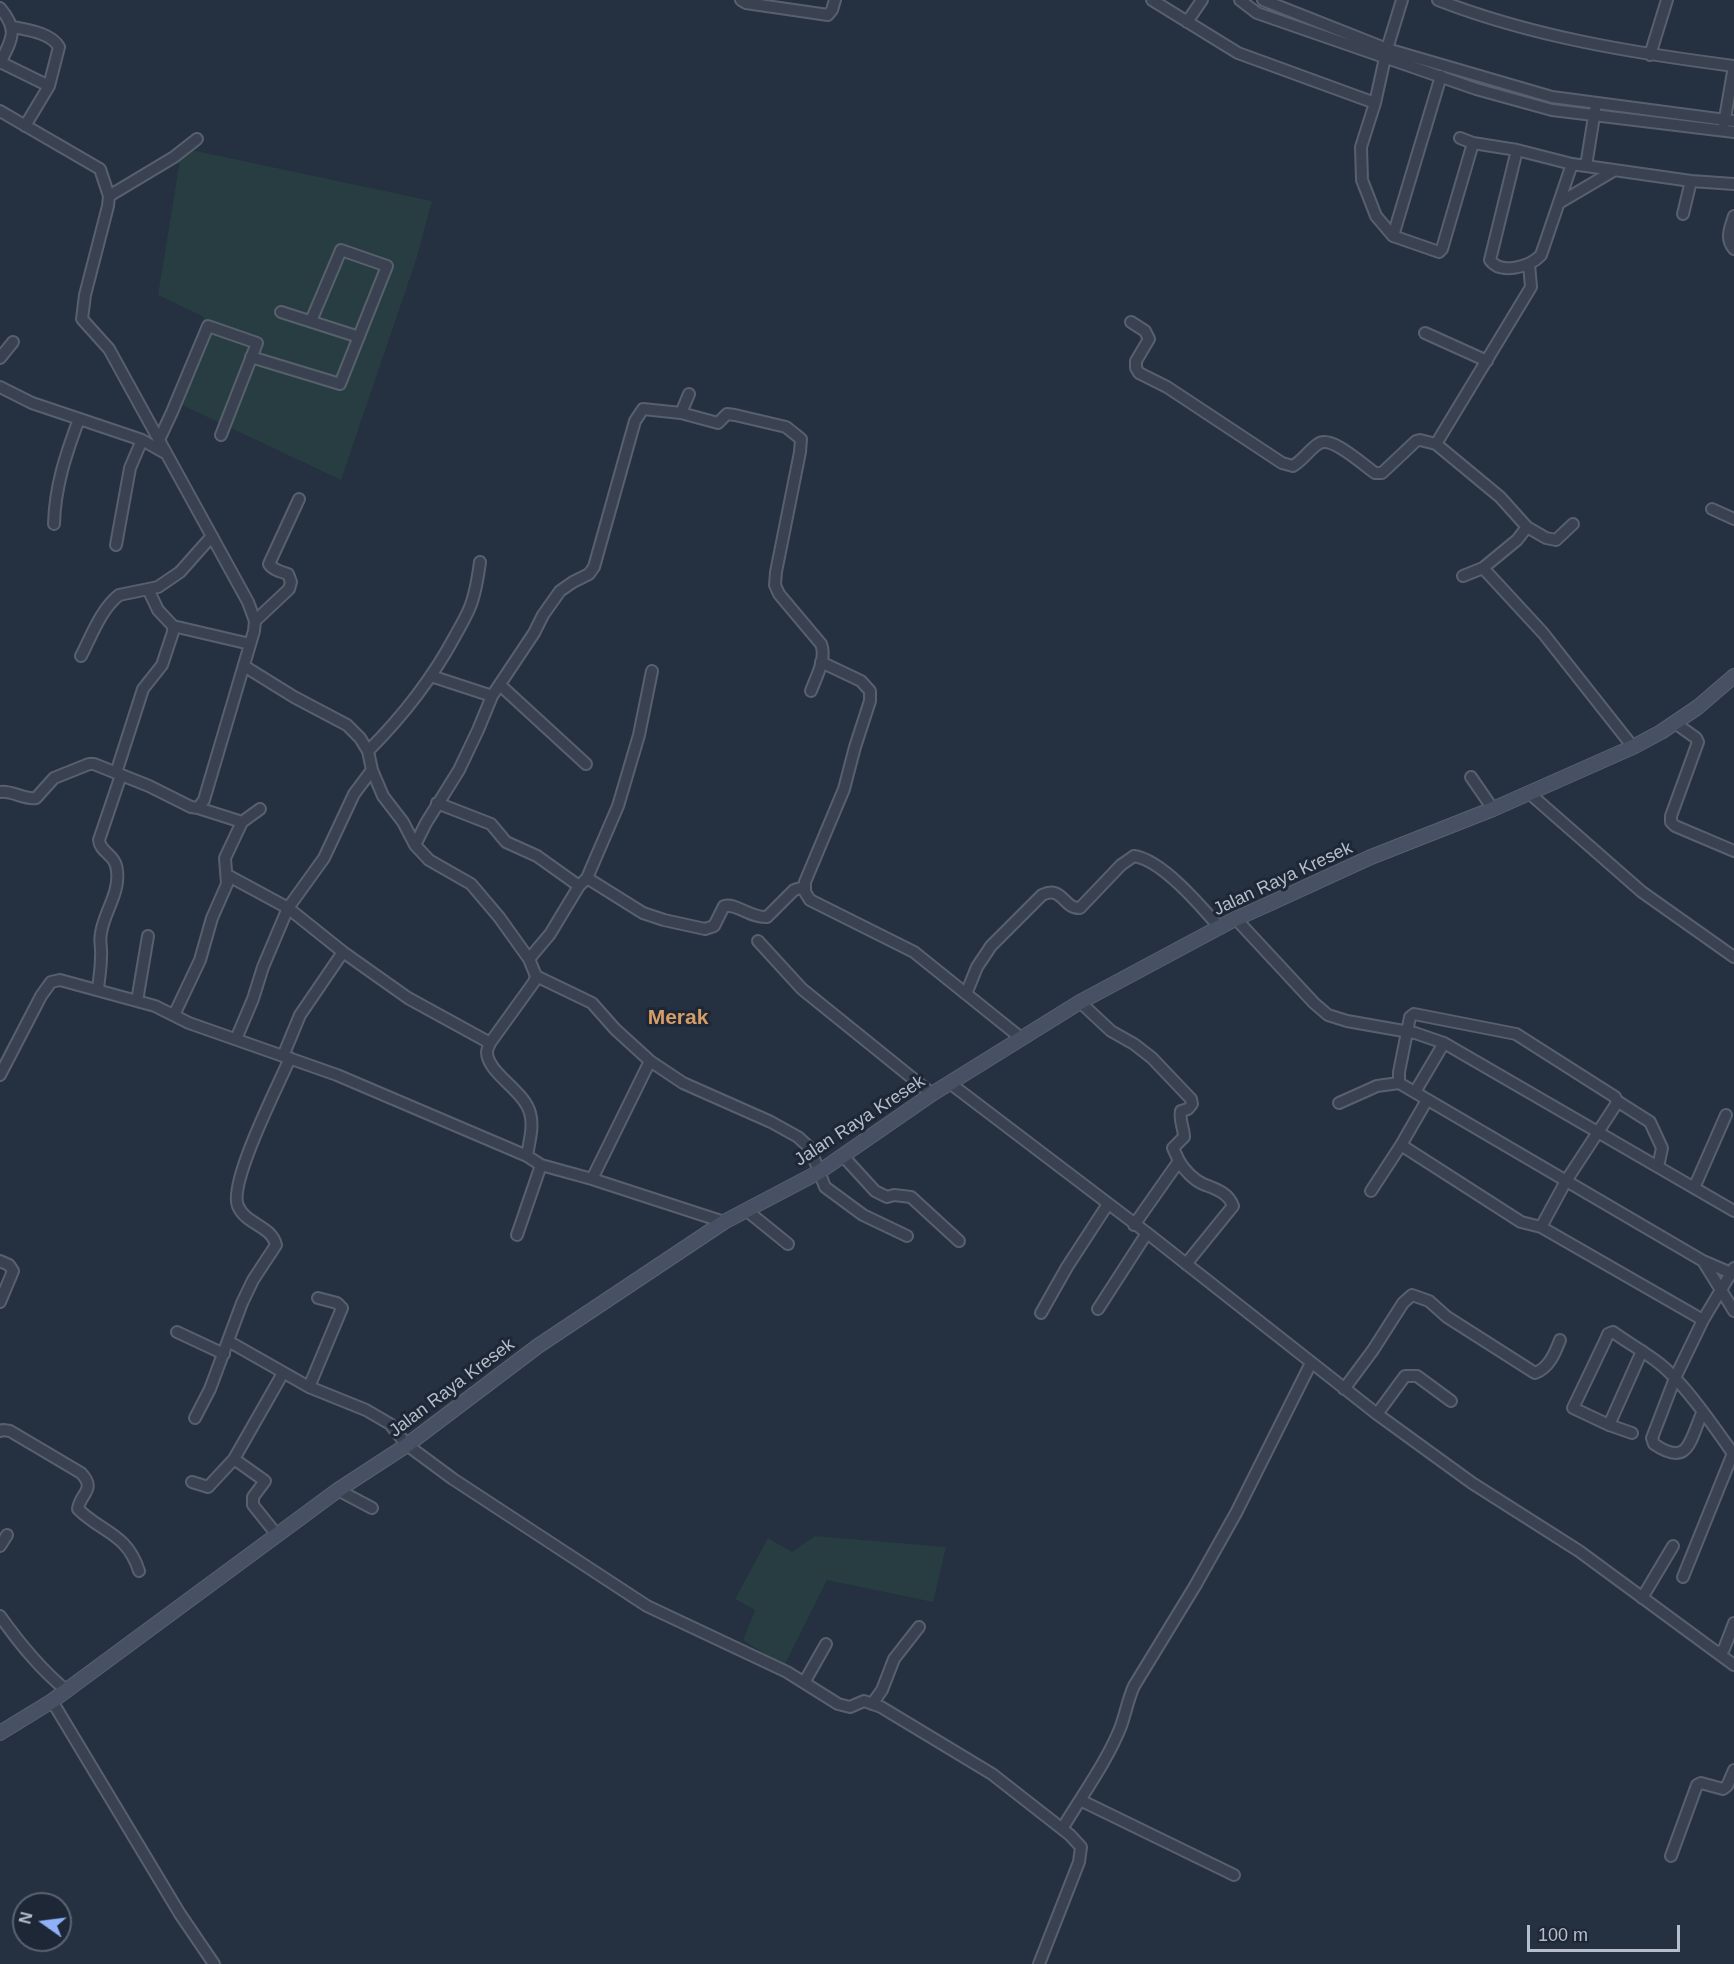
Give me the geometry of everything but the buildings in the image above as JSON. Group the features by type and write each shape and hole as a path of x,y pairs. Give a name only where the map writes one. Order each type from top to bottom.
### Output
{"main road":[{"name":"Jalan Raya Kresek","path":"0,1733 67,1691 338,1490 407,1445 538,1346 724,1222 819,1172 932,1094 1080,1002 1236,919 1371,857 1492,809 1633,747 1698,707 1734,676"}],"street":[{"path":"741,0 746,3 786,5 828,15 835,0"},
{"path":"1152,0 1166,5 1187,22 1238,53 1375,103"},
{"path":"1187,22 1202,0"},
{"path":"1240,0 1257,13 1386,53 1596,110"},
{"path":"1263,0 1476,89 1548,108 1596,110 1729,126 1734,66 1650,55 1528,29 1460,4 1438,0"},
{"path":"1402,0 1361,147 1362,180 1376,216 1393,236 1439,252 1442,249 1473,143"},
{"path":"1650,55 1667,0"},
{"path":"0,8 13,27 12,38 0,62 49,86"},
{"path":"13,27 54,40 59,47 49,86 25,126"},
{"path":"1393,236 1441,76"},
{"path":"1548,108 1552,97"},
{"path":"1586,166 1596,110"},
{"path":"0,111 100,170 109,196 108,206 85,296 82,320 109,349 248,602 255,621 204,800 198,808"},
{"path":"1460,138 1473,143 1517,150 1572,165 1691,181 1734,184"},
{"path":"109,196 174,157 197,139"},
{"path":"1517,150 1490,260 1494,266 1500,268 1529,264 1542,255 1572,165"},
{"path":"1559,203 1615,170"},
{"path":"1683,214 1691,181"},
{"path":"1734,216 1729,231 1729,243 1734,249"},
{"path":"251,357 340,384 387,266 341,250 311,321"},
{"path":"1437,444 1531,286 1529,264"},
{"path":"281,312 359,337"},
{"path":"1131,322 1145,331 1149,339 1136,361 1138,373 1167,387 1282,463 1293,466 1320,442 1326,441 1334,443 1375,473 1382,473 1416,441 1420,440 1437,444 1500,497 1527,527 1546,538 1556,540 1573,524"},
{"path":"159,440 208,326 257,343 221,435"},
{"path":"1425,333 1487,361"},
{"path":"0,358 13,342"},
{"path":"0,387 32,403 142,440 165,453"},
{"path":"681,412 689,394"},
{"path":"415,845 459,770 492,696 560,591 590,574 594,567 635,421 643,409 681,412 718,423 727,414 735,415 786,427 801,439 775,585 779,594 823,649 811,691"},
{"path":"54,524 55,498 63,464 79,419"},
{"path":"116,545 130,468 142,440"},
{"path":"255,621 289,589 291,582 288,574 269,564 299,499"},
{"path":"1712,509 1734,519"},
{"path":"1463,576 1482,568 1517,540 1527,527"},
{"path":"81,657 119,595 158,587 180,572 212,536"},
{"path":"368,751 391,728 431,676 470,608 477,586 480,562"},
{"path":"1482,568 1543,633 1633,747"},
{"path":"148,589 158,610 172,626 250,644"},
{"path":"98,989 102,954 100,936 114,895 118,873 116,862 101,847 99,840 143,689 162,665 172,626"},
{"path":"821,662 861,681 870,691 870,701 844,789 804,887 810,900 914,951 1022,1038"},
{"path":"244,666 294,697 347,725 360,738 368,751 372,770 383,796 403,822 415,845 429,860 471,884 530,959 536,976 534,982 490,1043 487,1052 491,1065 522,1097 530,1111 532,1123 527,1156"},
{"path":"530,959 550,934 583,882 618,806 639,735 652,671"},
{"path":"431,676 492,696"},
{"path":"500,685 586,764"},
{"path":"1675,723 1696,738 1698,742 1671,816 1671,822 1675,826 1734,850"},
{"path":"0,792 4,791 28,799 36,798 54,778 94,764 190,807 242,822"},
{"path":"236,1039 288,908 324,858 354,794 372,770"},
{"path":"1472,777 1492,809"},
{"path":"1529,793 1642,892 1734,956"},
{"path":"437,804 491,824 506,842 649,915 705,929 714,926 724,906 734,906 753,916 767,917 794,890 804,887"},
{"path":"174,1015 203,954 212,918 227,884 225,858 242,822 260,809"},
{"path":"966,993 977,967 991,946 1042,895 1050,891 1057,893 1073,907 1080,908 1121,865 1134,856 1142,857 1170,877 1195,899 1220,928"},
{"path":"227,875 288,908 343,952 408,998 490,1043"},
{"path":"1236,919 1314,1003 1328,1015 1347,1021 1407,1032 1444,1043 1734,1211"},
{"path":"137,1001 147,936"},
{"path":"758,941 802,989 932,1094"},
{"path":"195,1418 210,1389 253,1280 276,1245 269,1232 247,1217 238,1206 237,1194 250,1150 287,1057 300,1015 343,952"},
{"path":"536,976 592,1003 615,1029 650,1061 683,1083 771,1122 798,1137 810,1148 825,1187 874,1221 907,1236"},
{"path":"0,1075 51,982 60,980 155,1006 236,1039 337,1075 527,1156 541,1165 724,1222"},
{"path":"1080,1002 1111,1031 1152,1058 1191,1099 1188,1109 1181,1111 1184,1137 1173,1148 1183,1168 1201,1183 1213,1186 1229,1198 1233,1206 1186,1264"},
{"path":"1400,1083 1399,1072 1410,1017 1414,1014 1516,1034 1650,1122 1662,1148 1658,1167"},
{"path":"1415,1092 1444,1043"},
{"path":"592,1179 650,1061"},
{"path":"1339,1103 1377,1086 1400,1083 1703,1261 1733,1270 1703,1320 1675,1378 1652,1438 1654,1444 1676,1454 1681,1453 1686,1449 1702,1413"},
{"path":"951,1084 1147,1233 1377,1414 1473,1483 1579,1551 1642,1598 1722,1651 1734,1655"},
{"path":"1371,1191 1427,1100"},
{"path":"1541,1227 1566,1181 1617,1101"},
{"path":"1695,1188 1726,1114"},
{"path":"1401,1145 1521,1222 1541,1227 1703,1320"},
{"path":"843,1156 875,1191 887,1197 894,1195 911,1197 959,1241"},
{"path":"1134,1225 1179,1161"},
{"path":"517,1235 541,1165"},
{"path":"1041,1313 1067,1267 1108,1204"},
{"path":"746,1210 788,1244"},
{"path":"1098,1309 1147,1233"},
{"path":"0,1261 9,1265 13,1271 0,1302"},
{"path":"1703,1261 1734,1311"},
{"path":"1344,1389 1373,1350 1403,1303 1412,1295 1429,1301 1448,1317 1535,1373 1548,1364 1560,1340"},
{"path":"309,1387 342,1308 337,1303 318,1298"},
{"path":"177,1332 224,1354"},
{"path":"1632,1433 1573,1408 1608,1334 1613,1332 1660,1364 1675,1378 1733,1454 1729,1478 1683,1577"},
{"path":"228,1341 309,1387 366,1410 390,1424 407,1445 453,1479 647,1605 805,1681 838,1704 850,1707 864,1701 881,1707 992,1774 1062,1829 1081,1847 1079,1862 1039,1964"},
{"path":"1609,1425 1642,1352"},
{"path":"1062,1829 1121,1726 1134,1686 1236,1513 1311,1363"},
{"path":"192,1482 208,1487 234,1459 283,1373"},
{"path":"1377,1414 1405,1376 1417,1376 1451,1401"},
{"path":"0,1431 10,1431 81,1473 88,1485 78,1509 114,1534 134,1555 139,1571"},
{"path":"234,1459 265,1481 254,1497 253,1504 277,1535"},
{"path":"338,1490 372,1508"},
{"path":"0,1546 7,1535"},
{"path":"1642,1598 1673,1546"},
{"path":"0,1616 21,1647 67,1691"},
{"path":"1722,1651 1734,1623"},
{"path":"872,1704 882,1690 894,1659 919,1627"},
{"path":"805,1681 826,1644"},
{"path":"1722,1651 1734,1665"},
{"path":"52,1701 180,1914 214,1964"},
{"path":"1671,1856 1697,1785 1701,1783 1723,1789 1727,1786 1734,1770"},
{"path":"1080,1800 1234,1875"}],"green space":[{"path":"182,148 432,201 416,260 341,480 182,405 204,317 158,295"},
{"path":"815,1536 946,1547 933,1602 827,1580 784,1666 743,1640 755,1610 735,1599 768,1538 792,1552"}],"district":[{"name":"Merak","path":"678,1018"}]}
